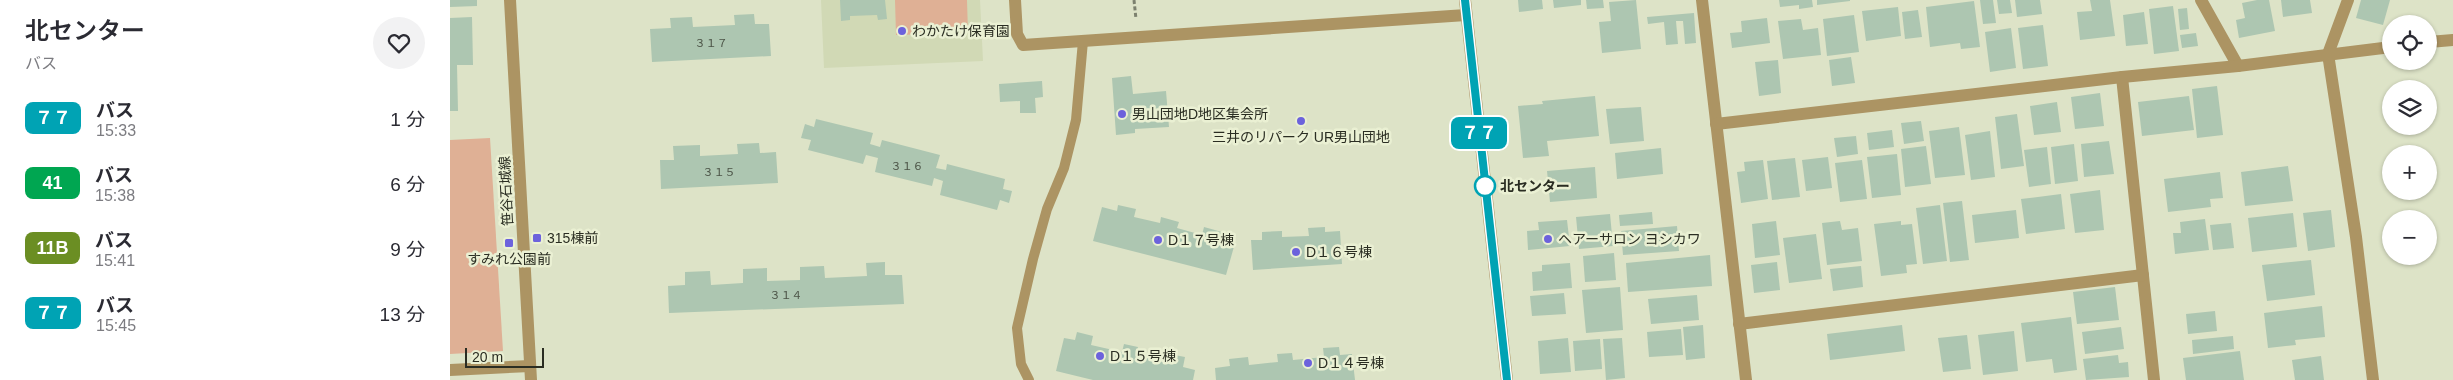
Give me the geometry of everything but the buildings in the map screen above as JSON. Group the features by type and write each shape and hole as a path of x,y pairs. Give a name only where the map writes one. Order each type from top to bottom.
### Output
{"street":[{"name":"笹谷石城線","path":"510,0 531,380"},
{"path":"1015,0 1017,34 1023,44 1466,15"},
{"path":"1465,0 1507,380"},
{"path":"1702,0 1746,380"},
{"path":"2201,0 2238,66"},
{"path":"2348,0 2328,54 2356,237 2373,380"},
{"path":"2437,41 2453,40"},
{"path":"1716,124 2122,77 2238,66 2382,48"},
{"path":"2122,77 2154,380"},
{"path":"1740,324 2143,275"},
{"path":"450,370 530,366"}],"lane":[{"path":"1030,380 1021,364 1018,328 1033,258 1047,210 1064,168 1076,120 1082,41"}],"shaded area":[{"name":"わかたけ保育園","path":"821,0 980,0 983,61 824,68"},
{"path":"895,0 967,0 968,33 896,35"},
{"path":"490,138 503,351 450,354 450,140"}],"bus line":[{"name":"７７","path":"1465,0 1507,380"}],"place":[{"name":"わかたけ保育園","path":"902,31"},
{"name":"男山団地D地区集会所","path":"1122,114"},
{"name":"三井のリパーク UR男山団地","path":"1301,121"},
{"name":"北センター","path":"1485,186"},
{"name":"315棟前","path":"537,238"},
{"name":"ヘアーサロン ヨシカワ","path":"1548,239"},
{"name":"D１７号棟","path":"1158,240"},
{"name":"すみれ公園前","path":"509,243"},
{"name":"D１６号棟","path":"1296,252"},
{"name":"D１５号棟","path":"1100,356"},
{"name":"D１４号棟","path":"1308,363"}]}
